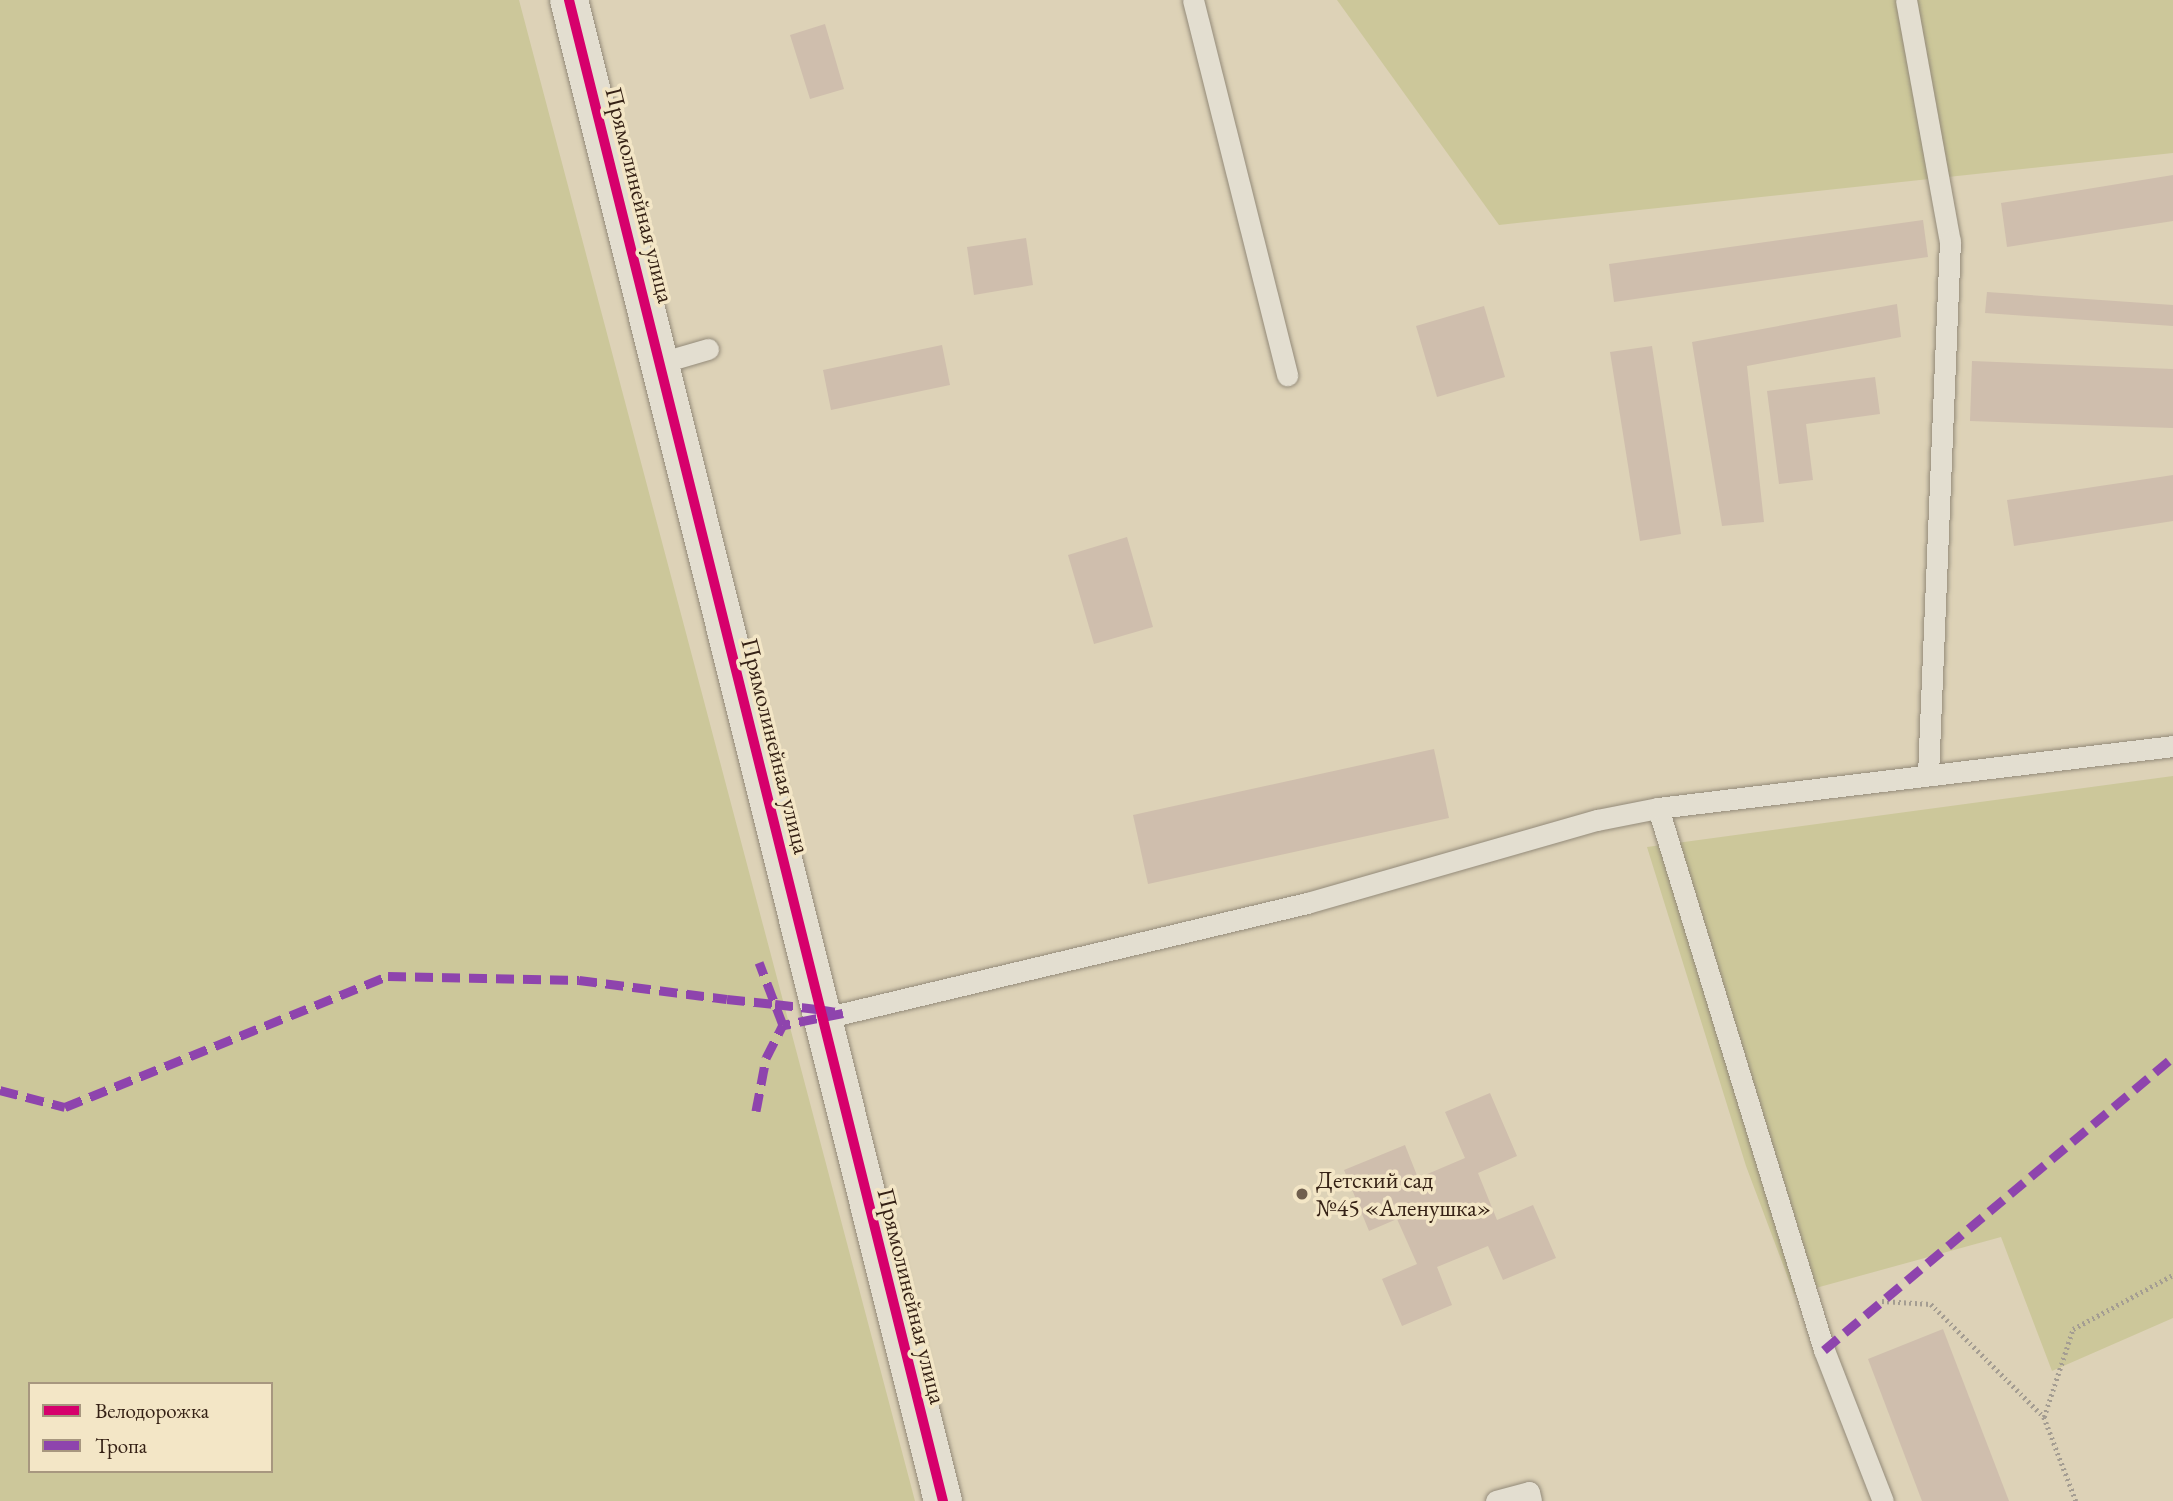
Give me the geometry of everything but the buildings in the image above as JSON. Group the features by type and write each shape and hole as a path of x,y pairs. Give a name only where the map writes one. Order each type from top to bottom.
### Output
{"street":[{"name":"Прямолинейная улица","path":"569,0 820,1019 943,1501"}],"lane":[{"path":"1193,0 1287,375"},
{"path":"1906,0 1950,241 1928,775"},
{"path":"660,363 708,349"},
{"path":"820,1019 1307,903 1597,820 1658,808 2173,746"},
{"path":"1658,808 1824,1350 1883,1501"},
{"path":"1496,1501 1529,1492 1531,1501"}],"path":[{"path":"2044,1417 2073,1329 2173,1275"},
{"path":"1882,1301 1931,1304 2044,1417 2076,1501"}],"shaded area":[{"path":"0,0 519,0 915,1501 0,1501"},
{"path":"1337,0 2173,0 2173,153 1499,225"},
{"path":"2173,776 2173,1318 2052,1371 2001,1237 1794,1294 1746,1166 1647,847"}],"marked path":[{"path":"0,1090 65,1107 388,976 579,980 727,999 775,1004 817,1009 843,1013 783,1025 759,962"},
{"path":"756,1111 766,1058 783,1025 790,1024"},
{"path":"1824,1350 2173,1057"}],"cycle path":[{"path":"569,0 943,1501"}],"place":[{"name":"Детский сад №45 «Аленушка»","path":"1302,1194"}]}
